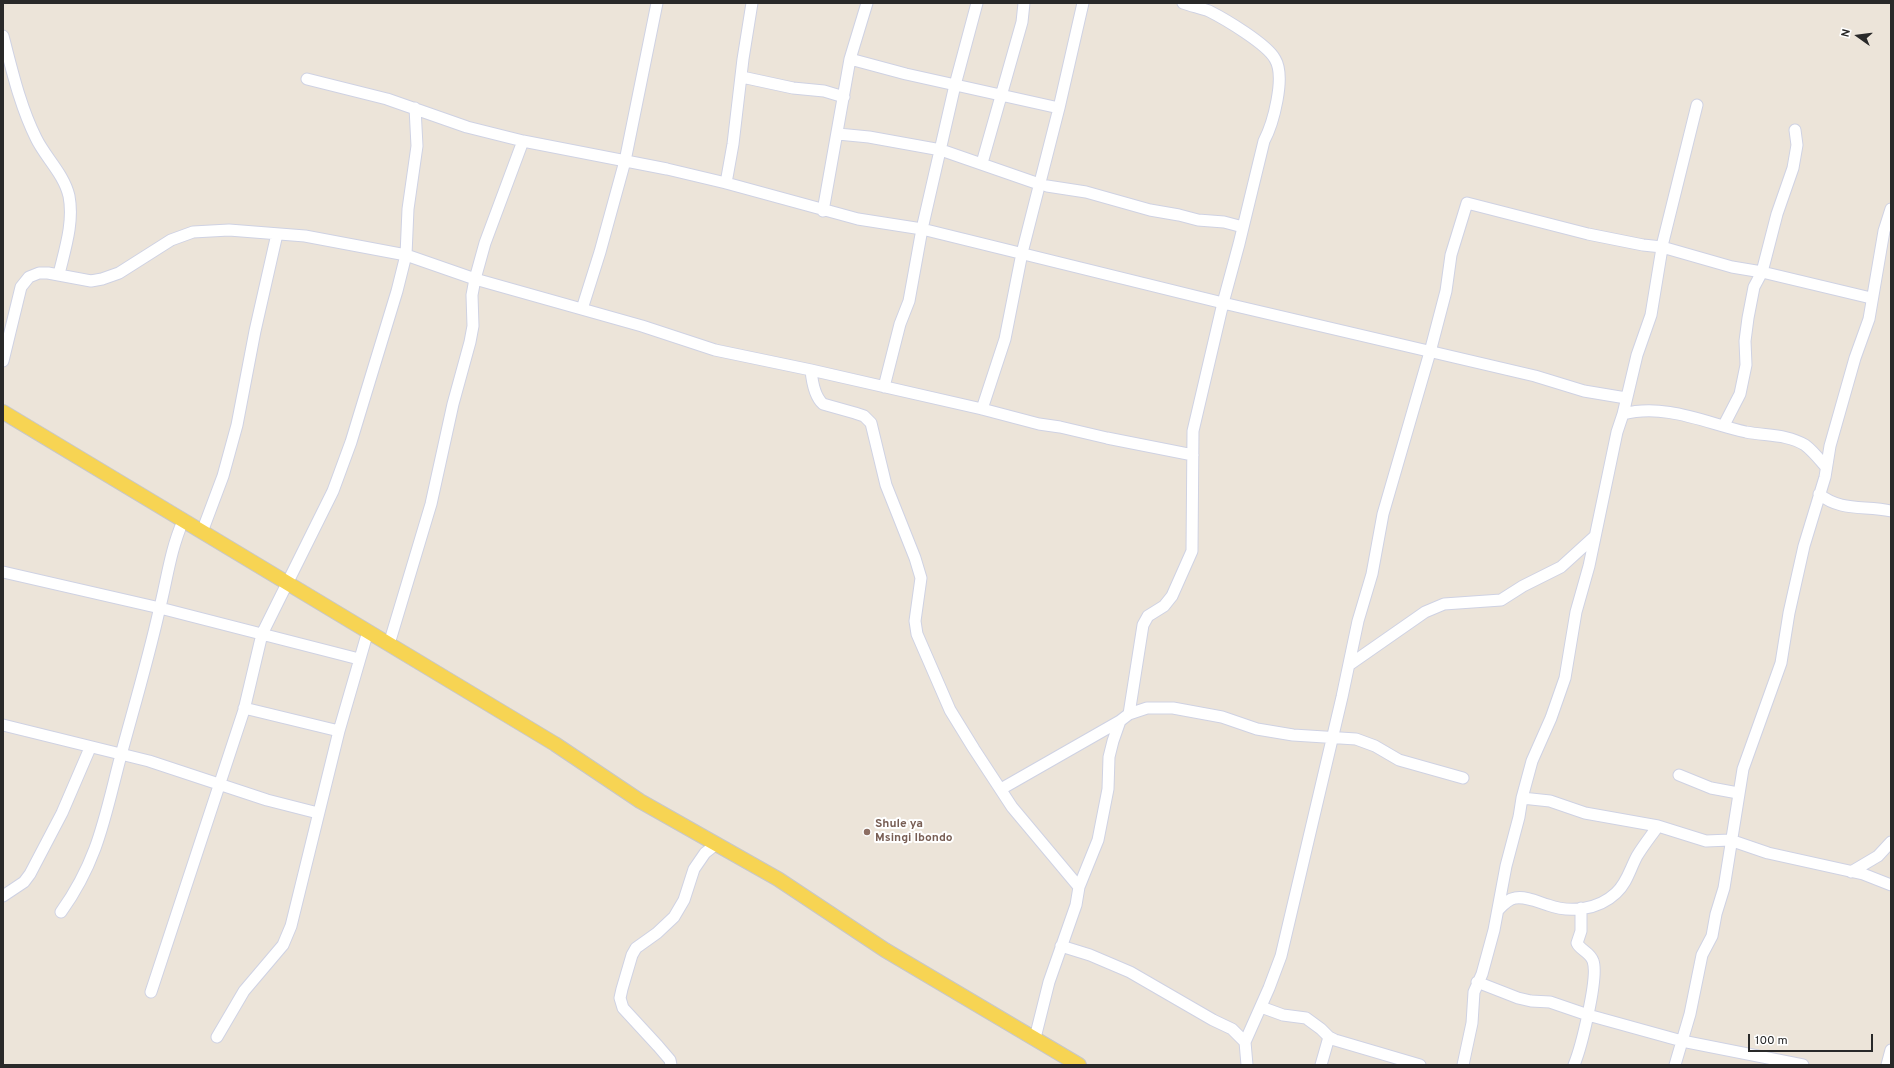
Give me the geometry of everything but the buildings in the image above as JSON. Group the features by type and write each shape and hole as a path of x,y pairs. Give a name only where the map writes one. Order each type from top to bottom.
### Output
{"main road":[{"path":"3,412 555,744 640,801 715,846 778,880 885,950 1079,1065"}],"street":[{"path":"582,309 600,252 625,161 657,3"},
{"path":"726,183 733,144 752,3"},
{"path":"823,211 838,134 850,59 867,3"},
{"path":"884,387 900,324 909,301 922,229 955,85 977,3"},
{"path":"982,163 1000,95 1022,22 1024,3"},
{"path":"982,409 1005,339 1022,253 1043,185 1083,3"},
{"path":"1035,1038 1049,982 1076,905 1079,887 1098,840 1108,790 1109,757 1125,717 1142,626 1148,616 1164,606 1172,596 1192,551 1193,431 1223,303 1264,141 1270,130 1280,81 1276,59 1266,47 1210,12 1183,3"},
{"path":"3,36 27,117 36,138 62,178 69,197 69,232 59,274"},
{"path":"850,59 955,85 1059,108"},
{"path":"742,77 792,88 824,91 844,97"},
{"path":"307,79 388,99 467,127 523,141 726,183 823,211 858,219 922,229 1223,303 1535,376 1584,391 1626,398"},
{"path":"1463,1065 1472,1023 1474,992 1477,982 1482,974 1498,910 1502,884 1515,838 1522,798 1532,761 1551,718 1565,678 1576,612 1589,566 1617,432 1623,414 1637,355 1651,315 1662,247 1697,105"},
{"path":"151,992 220,786 244,708 262,634 333,491 351,442 397,291 406,255 408,209 417,146 415,108"},
{"path":"1724,425 1740,394 1746,365 1745,341 1754,287 1762,272 1779,209 1793,168 1797,145 1795,130"},
{"path":"838,134 869,136 941,150 1043,185 1086,192 1150,210 1198,220 1224,222 1243,227"},
{"path":"389,644 431,504 452,404 470,342 473,326 472,295 475,280 485,243 523,141"},
{"path":"1247,1065 1245,1042 1261,1008 1281,956 1358,621 1372,574 1382,514 1430,352 1446,291 1452,256 1467,203 1588,234 1643,245 1662,247 1732,267 1762,272 1871,298"},
{"path":"1675,1065 1695,992 1702,956 1714,930 1728,865 1730,840 1738,793 1751,745 1781,663 1789,613 1804,546 1855,358 1869,319 1871,298 1884,230 1891,208"},
{"path":"3,361 17,300 24,282 29,277 39,273 59,274 91,280 110,277 171,240 192,232 229,230 329,240 406,255 475,280 642,326 715,350 982,409 1039,424 1060,426 1107,438 1193,455"},
{"path":"202,532 223,476 237,425 255,331 277,234"},
{"path":"811,370 813,386 819,401 823,404 864,416 871,423 886,485 915,558 921,578 915,622 917,634 950,710 1012,807 1079,887"},
{"path":"1623,414 1637,410 1666,412 1724,425 1746,432 1789,438 1805,445 1826,467"},
{"path":"1819,494 1828,502 1838,505 1891,511"},
{"path":"61,912 80,883 93,856 104,823 121,754 147,664 170,555 183,521"},
{"path":"1349,665 1425,612 1444,604 1502,600 1523,586 1561,567 1594,537"},
{"path":"3,572 160,608 359,659"},
{"path":"217,1037 244,991 283,945 296,908 339,731 368,631"},
{"path":"244,708 339,731"},
{"path":"1001,789 1125,717 1147,708 1173,708 1222,717 1256,729 1293,735 1366,742 1399,760 1463,778"},
{"path":"3,725 90,748 149,761 220,786 318,814"},
{"path":"3,896 24,882 30,874 62,813 90,748"},
{"path":"1679,775 1711,788 1738,793"},
{"path":"1522,798 1550,801 1585,813 1658,826 1706,841 1730,840 1768,853 1851,872 1891,885"},
{"path":"1498,910 1508,901 1515,898 1524,898 1564,909 1591,907 1605,902 1617,893 1626,882 1637,857 1658,826"},
{"path":"1851,872 1878,856 1891,842"},
{"path":"671,1065 670,1060 623,1008 620,998 632,954 639,945 665,926 677,912 684,900 694,869 705,853 715,846"},
{"path":"1574,1065 1588,1015 1594,968 1591,956 1577,943 1582,922 1581,908"},
{"path":"1061,946 1090,955 1130,972 1213,1020 1232,1029 1245,1042"},
{"path":"1477,982 1518,998 1531,1001 1550,1002 1588,1015 1682,1041 1803,1065"},
{"path":"1261,1008 1283,1015 1306,1018 1329,1037 1420,1065"},
{"path":"1321,1065 1329,1037"},
{"path":"1887,1065 1891,1050"}],"place":[{"name":"Shule ya Msingi Ibondo","path":"867,832"}]}
